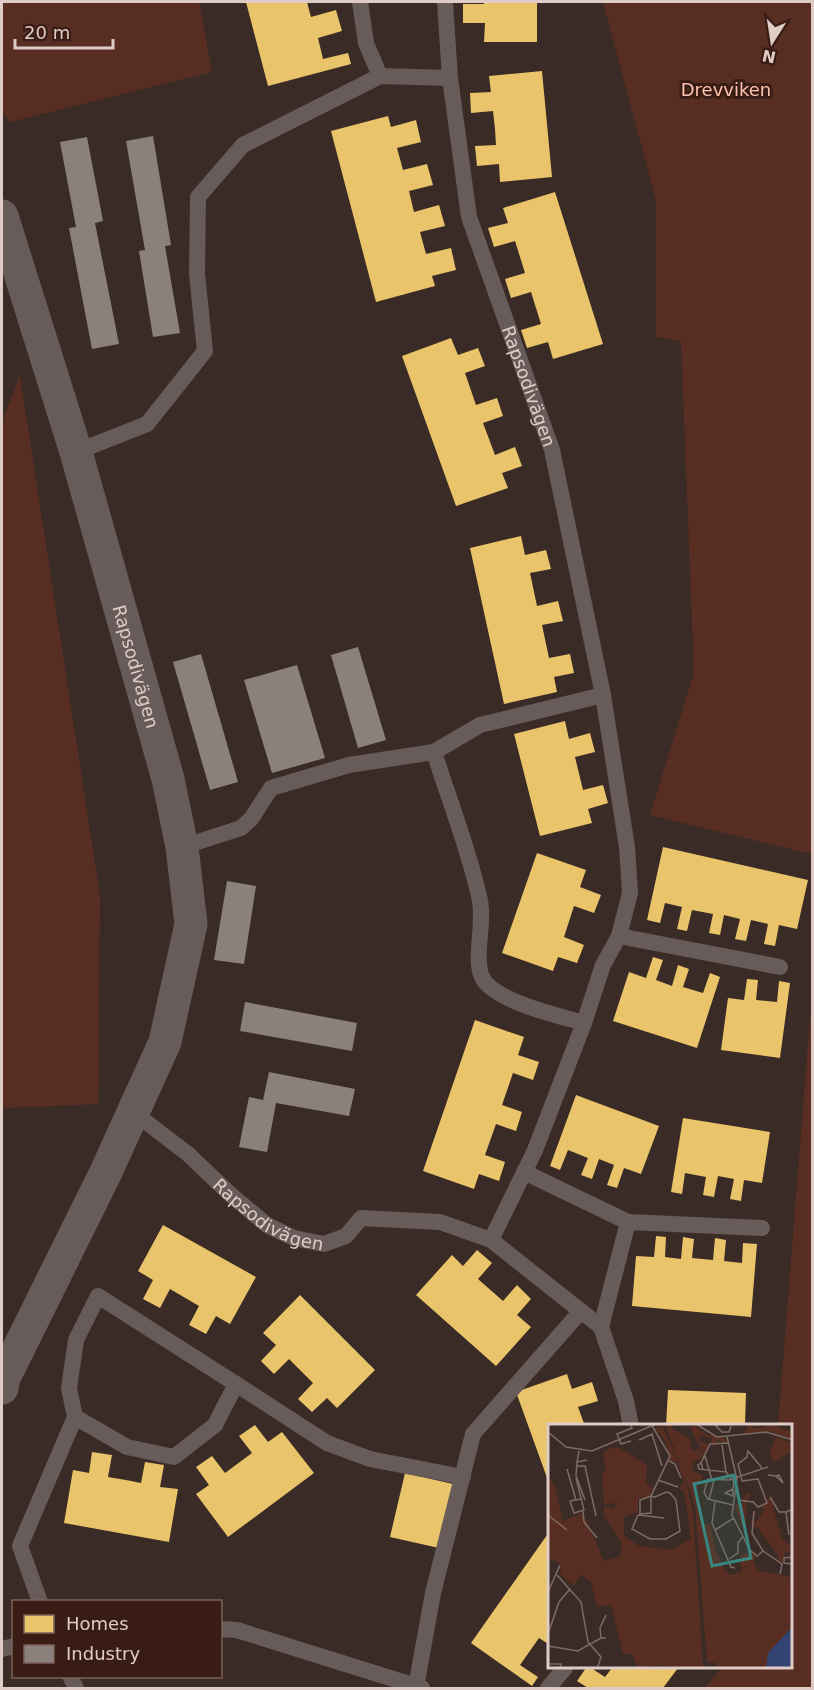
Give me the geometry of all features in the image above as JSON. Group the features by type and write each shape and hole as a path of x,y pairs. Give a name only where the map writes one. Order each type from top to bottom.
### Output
{"street":[{"name":"Rapsodivägen","path":"2,216 76,452 168,779 182,847 190,924 165,1042 4,1378 2,1388"}],"lane":[{"path":"360,2 366,43 380,76"},
{"name":"Rapsodivägen","path":"445,2 450,78 469,217 552,450 603,695 627,847 630,893 620,936 603,965 584,1023 524,1172 491,1240"},
{"path":"76,452 147,424 206,351 197,274 198,197 243,145 380,76 450,78"},
{"path":"182,847 241,828 251,819 271,788 349,765 434,752 480,725 603,695"},
{"path":"434,752 480,897 483,927 478,957 482,978 495,990 528,1006 584,1023"},
{"path":"620,936 780,967"},
{"name":"Rapsodivägen","path":"133,1112 188,1154 267,1225 294,1238 324,1245 346,1236 361,1218 440,1222 491,1240 602,1327"},
{"path":"524,1172 628,1222 762,1228"},
{"path":"628,1222 602,1327 626,1401 631,1424"},
{"path":"39,1600 20,1546 75,1417 69,1388 76,1340 98,1296 327,1443 370,1459 463,1477"},
{"path":"222,1629 237,1630 419,1688 433,1593 473,1434 581,1311"},
{"path":"75,1417 127,1447 174,1457 215,1425 236,1384"},
{"path":"548,1689 564,1669"}],"green space":[{"path":"2,2 199,2 212,72 10,122 2,111"},
{"name":"Drevviken","path":"603,2 812,2 812,854 650,815 694,673 681,341 656,337 656,200"},
{"path":"20,376 100,896 98,1104 2,1108 2,422"},
{"path":"812,993 812,1688 704,1688 721,1669 793,1669 793,1424 778,1424"}],"building: Homes":[{"path":"246,2 307,2 311,17 336,10 342,31 318,38 323,59 348,53 351,64 268,86"},
{"path":"484,2 537,2 537,42 484,42 485,23 463,23 463,4 484,4"},
{"path":"542,71 552,177 500,182 499,164 477,166 475,146 496,145 495,129 493,111 471,113 470,93 491,92 489,76"},
{"path":"388,116 391,127 416,120 421,142 397,148 403,170 427,164 433,185 409,191 414,212 439,205 445,226 420,232 426,254 451,248 456,270 432,276 435,286 376,302 331,131"},
{"path":"555,192 603,344 553,359 548,342 527,348 521,330 541,324 531,292 511,298 505,279 525,273 515,241 494,247 488,228 508,223 503,208"},
{"path":"451,338 458,355 478,348 485,366 465,373 476,405 497,398 503,416 483,423 495,455 515,447 522,466 502,473 508,488 456,506 402,356"},
{"path":"521,536 525,555 546,550 551,569 530,573 537,606 558,601 563,621 542,625 549,658 570,654 574,673 554,677 557,692 504,704 470,548"},
{"path":"565,721 569,739 590,733 595,752 575,757 583,790 603,785 608,803 588,809 592,823 540,836 514,734"},
{"path":"663,847 808,880 797,929 779,925 775,946 764,944 768,924 751,920 746,941 735,939 740,919 724,915 720,935 709,933 713,914 692,910 687,931 677,929 682,907 665,903 660,923 647,920"},
{"path":"537,853 586,870 580,887 601,895 594,913 574,906 564,937 584,945 577,963 558,957 553,971 502,953"},
{"path":"653,957 663,960 656,980 672,986 678,965 689,969 683,987 703,993 710,973 720,977 697,1048 613,1021 629,972 646,978"},
{"path":"747,979 758,980 756,1000 777,1002 779,981 790,983 780,1058 721,1050 728,998 744,1000"},
{"path":"475,1020 524,1037 518,1055 539,1062 533,1080 513,1073 502,1105 522,1112 516,1131 496,1124 485,1155 505,1162 499,1181 479,1174 474,1189 423,1171"},
{"path":"576,1095 659,1126 641,1174 624,1168 617,1188 607,1185 614,1165 599,1159 592,1179 581,1175 588,1158 568,1150 560,1170 550,1166"},
{"path":"683,1118 770,1132 762,1183 744,1180 741,1201 730,1199 734,1179 718,1176 714,1197 703,1195 706,1177 685,1173 682,1194 671,1192"},
{"path":"163,1225 256,1277 230,1324 216,1316 206,1334 189,1325 199,1306 170,1289 160,1308 143,1299 153,1280 138,1271"},
{"path":"656,1236 666,1237 665,1257 681,1259 683,1237 694,1239 692,1258 713,1260 715,1238 726,1240 724,1261 742,1263 743,1243 757,1244 751,1317 632,1306 636,1256 654,1257"},
{"path":"477,1250 492,1263 478,1279 503,1301 517,1285 531,1299 517,1315 531,1327 496,1366 416,1295 452,1255 463,1266"},
{"path":"300,1295 375,1370 337,1408 327,1398 312,1412 298,1399 313,1383 289,1359 274,1374 261,1361 276,1345 263,1333"},
{"path":"567,1374 572,1389 592,1382 598,1401 578,1407 584,1424 548,1424 548,1480 516,1392"},
{"path":"668,1390 746,1393 745,1424 666,1424"},
{"path":"255,1425 268,1442 282,1432 314,1473 228,1537 196,1494 209,1485 196,1467 212,1456 225,1473 252,1453 239,1436"},
{"path":"92,1452 112,1455 108,1477 141,1483 145,1462 164,1465 160,1487 178,1489 169,1542 64,1523 73,1470 89,1473"},
{"path":"405,1473 453,1484 439,1548 390,1537"},
{"path":"547,1535 548,1644 539,1638 520,1665 538,1677 532,1686 471,1643"},
{"path":"585,1669 593,1669 605,1677 611,1669 677,1669 663,1688 588,1688 577,1681"}],"building: Industry":[{"path":"153,136 171,245 165,246 180,333 153,337 139,251 145,250 126,141"},
{"path":"87,137 103,221 95,223 119,344 92,349 69,228 76,227 60,142"},
{"path":"358,647 386,740 358,748 331,655"},
{"path":"201,654 238,782 210,790 173,662"},
{"path":"297,665 325,758 272,773 244,680"},
{"path":"227,881 256,886 244,964 214,960"},
{"path":"245,1002 357,1023 352,1051 240,1031"},
{"path":"269,1072 355,1089 349,1116 276,1103 267,1152 239,1147 249,1097 263,1100"}]}
